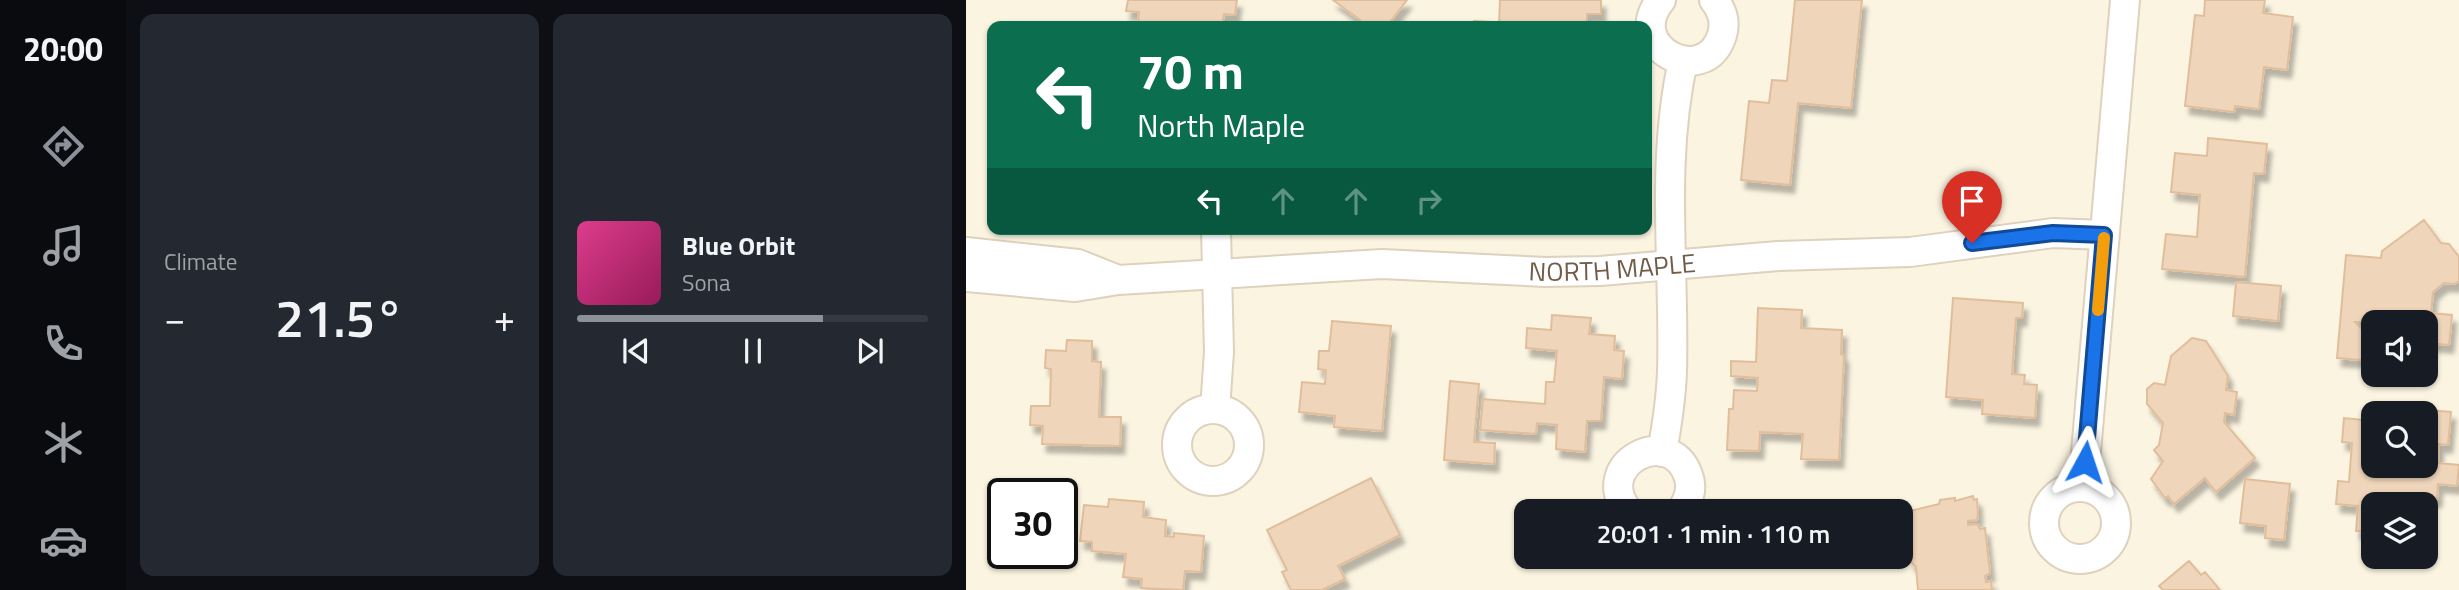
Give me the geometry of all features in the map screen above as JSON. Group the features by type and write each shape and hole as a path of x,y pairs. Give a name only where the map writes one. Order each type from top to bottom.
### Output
{"street":[{"path":"1652,21 1661,0"},
{"path":"1652,30 1658,47 1667,55 1683,61 1702,58 1712,52 1720,42 1723,30 1723,18 1714,0"},
{"path":"2083,487 2125,0"},
{"path":"1662,452 1672,374 1669,159 1676,91 1683,61"},
{"name":"NORTH MAPLE","path":"966,277 1075,288 1118,281 1382,264 1545,272 1600,271 1778,256 1910,252 2053,233 2104,235"},
{"path":"1216,235 1219,352 1216,409"},
{"name":"NORTH MAPLE","path":"966,252 1078,264 1118,281"},
{"path":"1620,499 1620,474 1634,456 1645,451 1662,452 1678,459 1686,468 1690,480 1688,499"}],"building":[{"path":"1128,0 1237,0 1235,15 1224,14 1223,21 1138,21 1139,12 1126,11"},
{"path":"1333,0 1407,0 1391,21 1360,20"},
{"path":"1500,0 1601,0 1601,14 1587,14 1587,21 1499,21"},
{"path":"1795,0 1862,0 1851,108 1798,103 1790,185 1741,180 1749,101 1769,103 1772,80 1787,81"},
{"path":"2205,0 2265,0 2263,13 2293,17 2287,70 2264,67 2259,109 2235,106 2234,112 2185,106 2195,15 2204,16"},
{"path":"2208,138 2267,144 2264,174 2254,173 2245,277 2162,269 2166,234 2197,237 2200,195 2171,192 2175,153 2207,156"},
{"path":"2424,220 2441,243 2449,244 2459,257 2459,281 2454,284 2444,283 2433,292 2431,310 2361,310 2361,322 2355,322 2361,328 2361,360 2337,358 2346,255 2381,258 2382,251"},
{"path":"2236,282 2281,286 2278,321 2233,316"},
{"path":"1953,298 2023,303 2022,318 2016,318 2012,374 2025,375 2024,384 2037,385 2035,418 1982,414 1983,400 1946,397"},
{"path":"1758,308 1802,310 1801,328 1842,330 1841,354 1844,355 1839,460 1801,459 1803,434 1760,432 1759,451 1727,450 1729,409 1733,409 1734,390 1757,391 1758,378 1731,376 1731,361 1756,362"},
{"path":"2438,314 2452,315 2449,345 2438,344"},
{"path":"1552,315 1591,318 1589,334 1615,336 1614,350 1624,351 1622,379 1604,377 1601,421 1587,421 1585,452 1556,449 1557,425 1537,423 1536,434 1480,430 1483,399 1545,404 1546,382 1554,382 1557,351 1526,348 1527,328 1551,330"},
{"path":"1332,321 1391,326 1382,431 1334,427 1335,416 1299,412 1302,382 1325,384 1326,370 1318,369 1319,351 1329,351"},
{"path":"2192,338 2206,341 2228,376 2226,390 2237,392 2234,415 2225,413 2224,422 2255,458 2216,492 2205,478 2174,504 2168,496 2165,498 2151,479 2163,461 2154,450 2159,445 2163,423 2147,404 2147,389 2154,383 2165,385 2171,356"},
{"path":"1067,340 1092,341 1092,361 1101,362 1099,417 1121,417 1120,446 1042,444 1043,426 1030,425 1031,406 1050,406 1051,369 1045,368 1046,350 1066,351"},
{"path":"1450,381 1479,384 1474,442 1495,443 1494,464 1444,460"},
{"path":"2438,411 2451,412 2448,445 2439,444 2438,463"},
{"path":"2344,418 2361,420 2361,478 2438,478 2438,463 2459,465 2457,486 2438,484 2437,492 2361,492 2361,531 2356,531 2358,506 2336,504 2338,481 2349,482 2352,443 2342,442"},
{"path":"1371,478 1400,535 1338,566 1345,579 1322,590 1291,590 1282,572 1287,570 1267,530"},
{"path":"2245,479 2290,484 2284,540 2265,538 2266,526 2240,523"},
{"path":"1973,496 1974,500 1977,499 1977,520 1968,521 1968,525 1978,524 1980,529 1985,528 1990,573 1985,576 1986,582 1991,581 1992,590 1918,590 1916,567 1913,564 1913,510 1939,504 1940,500 1955,498 1955,501"},
{"path":"1109,499 1144,502 1143,517 1166,520 1165,536 1174,537 1174,533 1204,536 1201,572 1185,571 1183,590 1141,588 1142,579 1123,577 1126,554 1092,551 1092,542 1080,541 1084,505 1108,507"},
{"path":"2189,561 2201,575 2205,572 2220,590 2163,590 2159,586"}],"slow traffic":[{"path":"2098,310 2104,238"}],"route":[{"path":"1972,243 2053,233 2104,235 2085,462"}]}
